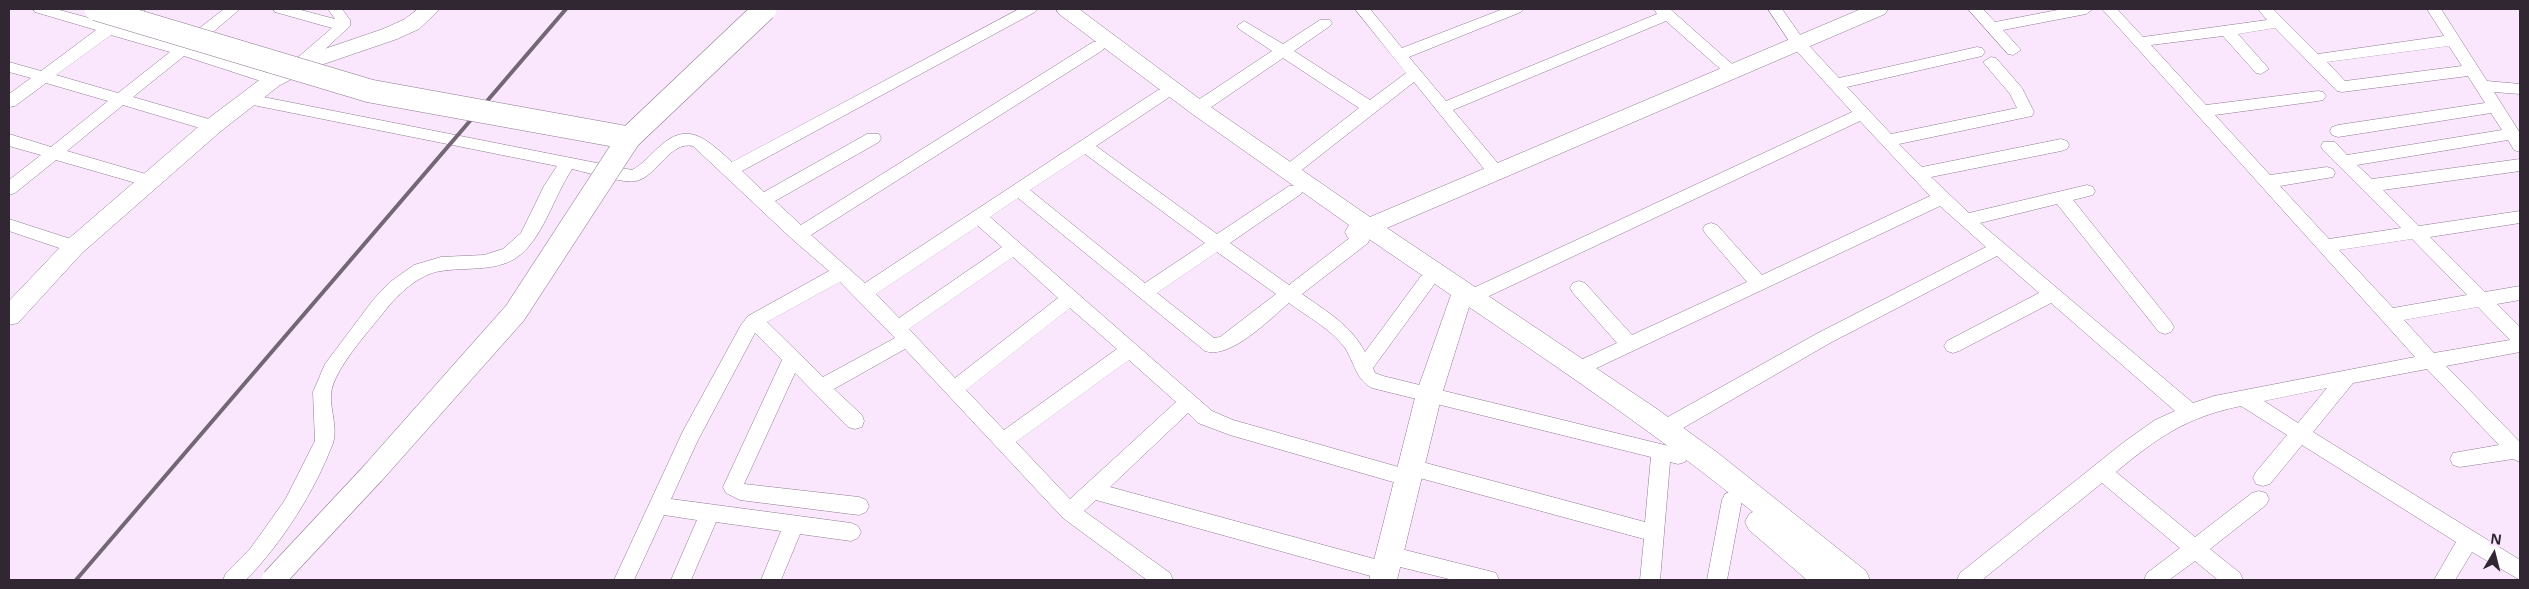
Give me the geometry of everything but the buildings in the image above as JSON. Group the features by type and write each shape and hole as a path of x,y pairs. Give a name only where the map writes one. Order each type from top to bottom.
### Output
{"main road":[{"path":"96,9 370,91 629,138"},
{"path":"9,316 74,247 213,126 272,80 303,63 390,34 412,24 430,9"},
{"path":"273,580 373,473 515,312 629,138 765,9"},
{"path":"1048,9 1164,94 1292,181"},
{"path":"1066,9 1427,281 1466,299 1572,378 1668,445 1709,461 1856,580"},
{"path":"1361,232 1495,171 1798,43 1867,11"},
{"path":"1361,232 1578,369 1827,580"},
{"path":"1386,569 1429,394 1466,299"}],"street":[{"path":"40,9 181,50 272,80"},
{"path":"9,189 233,9"},
{"path":"280,9 343,26"},
{"path":"9,102 132,10 303,63 343,26 343,20 335,9"},
{"path":"730,171 1030,9"},
{"path":"1362,9 1495,171"},
{"path":"1399,55 1516,9"},
{"path":"1775,9 1798,43 1942,198 2190,412"},
{"path":"1976,9 2013,50"},
{"path":"1992,28 2044,13 2086,9"},
{"path":"2109,9 2388,316 2519,451"},
{"path":"2265,9 2345,87 2472,70"},
{"path":"2343,161 2516,140 2434,9"},
{"path":"1443,108 1665,12 1732,71"},
{"path":"1198,108 1324,23"},
{"path":"2139,42 2279,23"},
{"path":"1244,26 1370,108"},
{"path":"2226,30 2261,69"},
{"path":"2315,59 2454,40"},
{"path":"798,235 1098,46"},
{"path":"1837,84 1978,52"},
{"path":"1889,140 2026,112 2017,92 1991,62"},
{"path":"9,67 213,126"},
{"path":"1145,292 1217,243 1292,181 1370,108 1414,74"},
{"path":"2483,86 2520,89"},
{"path":"864,293 1164,94"},
{"path":"2202,111 2318,96"},
{"path":"248,99 634,176 672,144 684,139 692,139 698,142 798,235 864,293 1070,512 1164,580"},
{"path":"2338,131 2496,107"},
{"path":"1466,299 1864,113"},
{"path":"762,201 874,138"},
{"path":"9,140 150,181"},
{"path":"1918,174 2061,145"},
{"path":"1085,146 1344,334 1369,378 1379,383 1668,445 1824,338 1998,248"},
{"path":"2328,146 2520,338"},
{"path":"233,580 257,555 292,506 324,441 322,392 334,364 379,306 396,287 420,270 441,264 484,262 509,254 526,237 538,218 552,186 568,163"},
{"path":"2368,186 2520,165"},
{"path":"2266,182 2328,173"},
{"path":"1019,190 1211,346 1224,344 1289,293 1361,232"},
{"path":"1966,220 2087,191"},
{"path":"2061,197 2165,327"},
{"path":"1578,369 1942,198"},
{"path":"979,217 1069,299 1205,417 1230,427 1654,533"},
{"path":"2325,246 2520,217"},
{"path":"9,225 74,247"},
{"path":"1711,230 1759,284"},
{"path":"821,387 903,333 1013,248"},
{"path":"624,580 738,342 754,321 841,273"},
{"path":"1363,368 1427,281"},
{"path":"1579,288 1630,345"},
{"path":"2388,316 2520,293"},
{"path":"1953,346 2052,294"},
{"path":"955,388 1069,299"},
{"path":"754,321 855,421"},
{"path":"1967,580 2101,471 2162,426 2190,412 2243,398 2348,376 2520,345"},
{"path":"1003,441 1128,351"},
{"path":"792,359 733,487 740,492 859,506"},
{"path":"2263,478 2348,376"},
{"path":"2243,398 2520,571"},
{"path":"1070,512 1188,402"},
{"path":"1650,580 1654,533 1668,445"},
{"path":"2460,459 2519,451"},
{"path":"2101,471 2233,580"},
{"path":"1094,491 1386,569 1489,580"},
{"path":"2154,580 2259,499"},
{"path":"1717,580 1732,500"},
{"path":"658,506 851,532"},
{"path":"681,580 710,513"},
{"path":"771,580 794,524"},
{"path":"2444,580 2469,539"}],"railway":[{"path":"76,580 566,9"}]}
